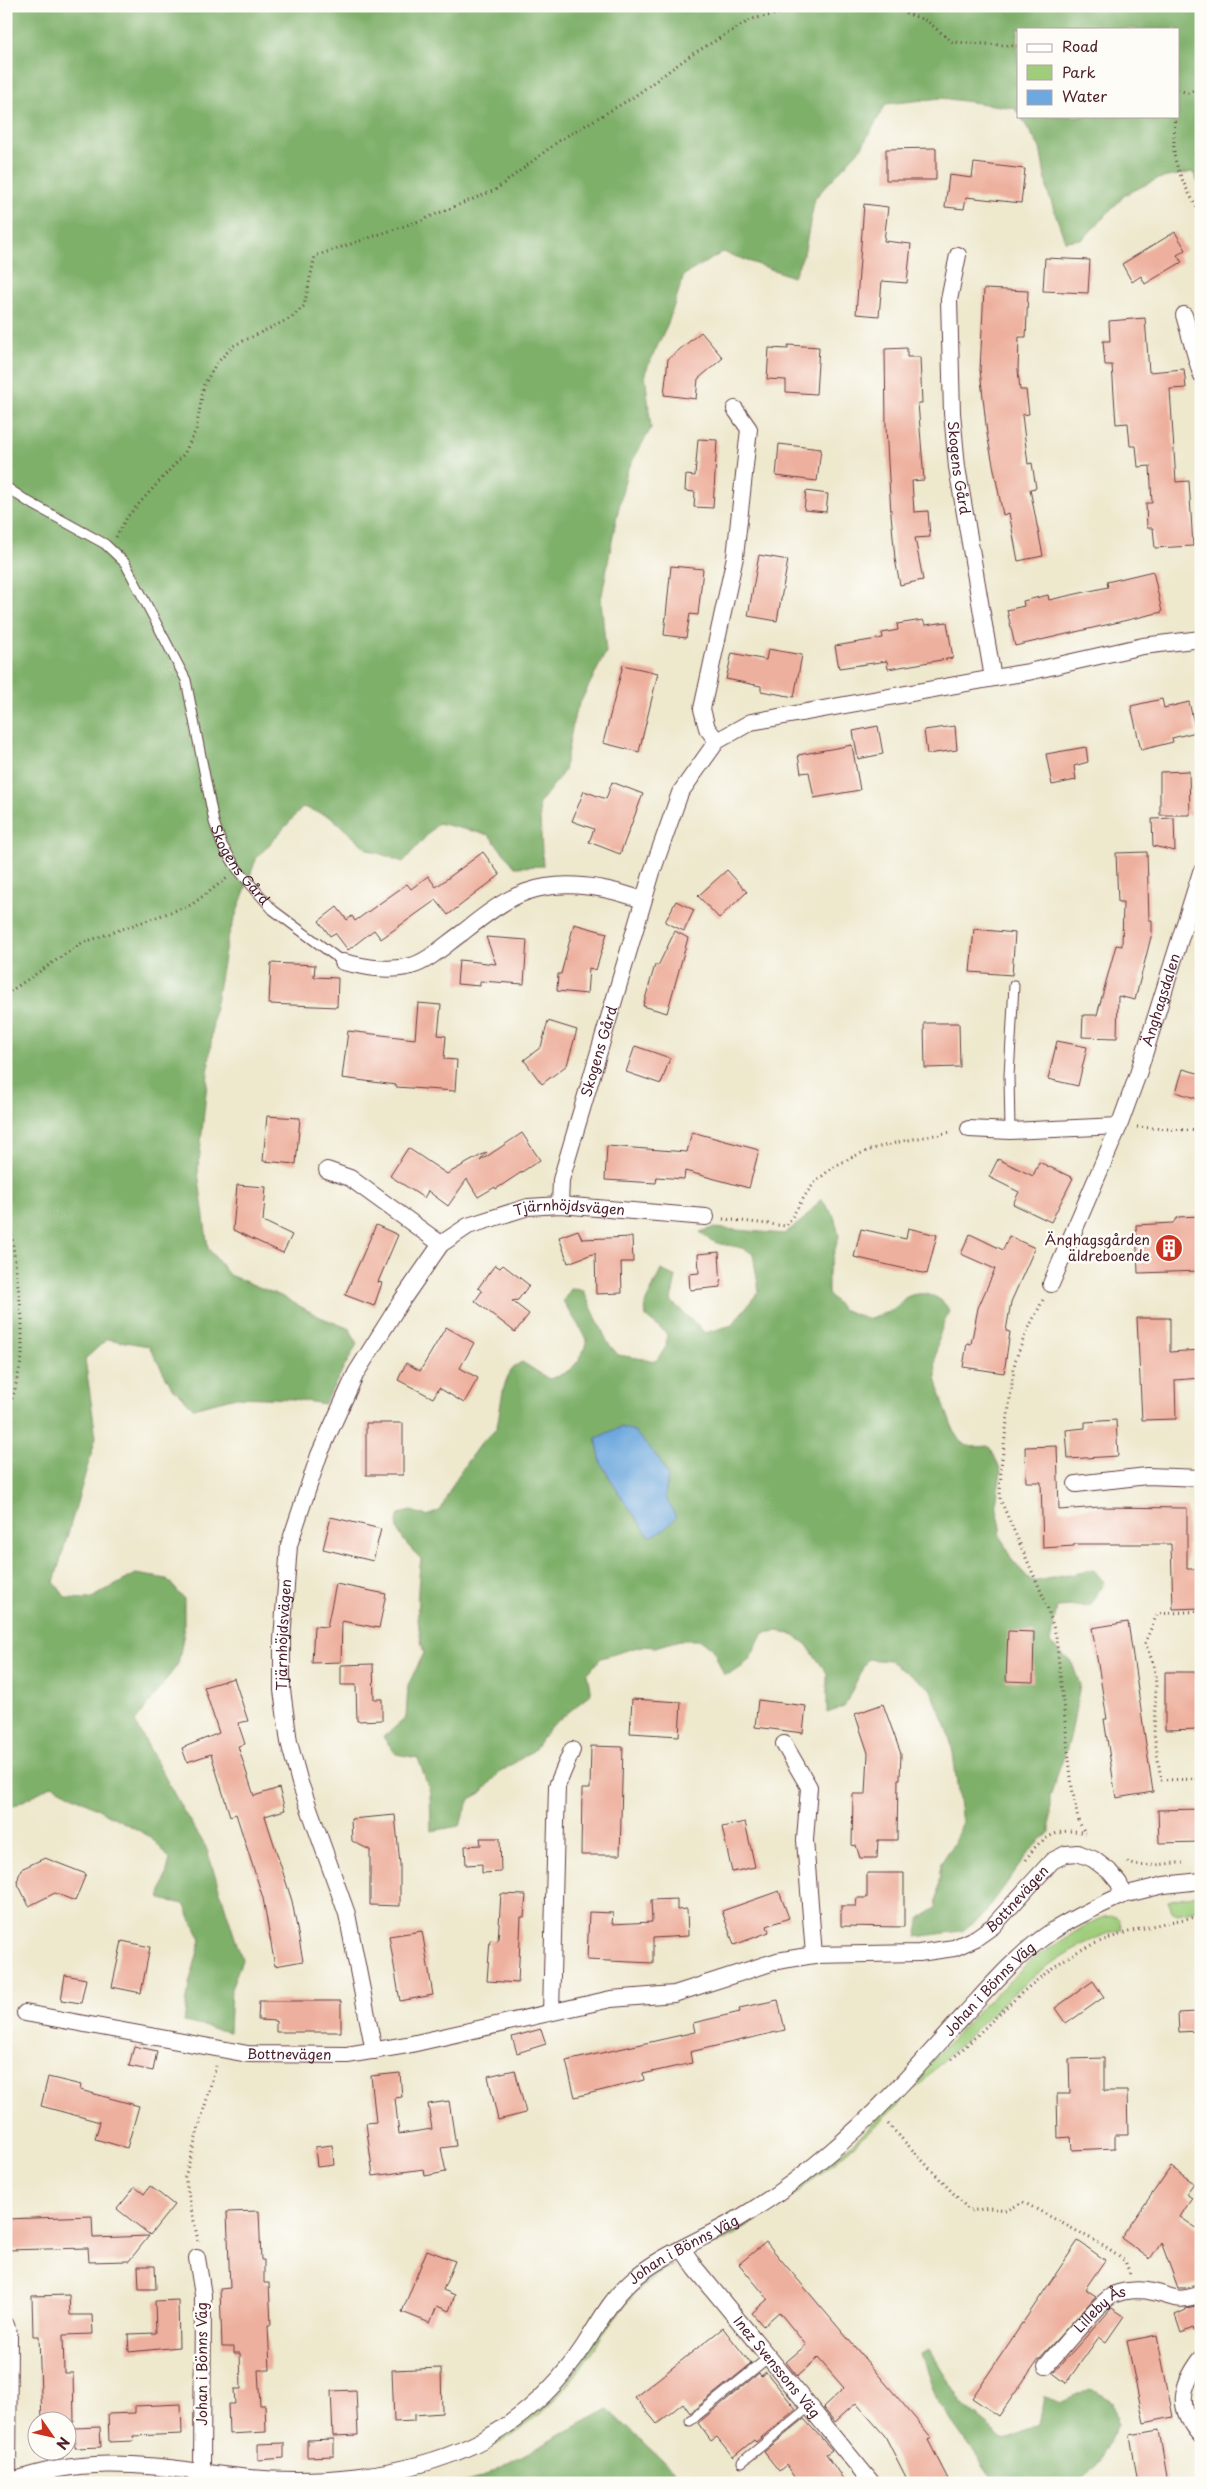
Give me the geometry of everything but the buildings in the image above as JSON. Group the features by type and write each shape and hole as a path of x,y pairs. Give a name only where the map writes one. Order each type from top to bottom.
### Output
{"street":[{"name":"Skogens Gård","path":"958,255 949,300 952,413 957,467 993,678"},
{"path":"1184,315 1201,374"},
{"path":"716,741 707,728 702,709 735,557 749,429 735,409"},
{"name":"Skogens Gård","path":"560,1205 561,1180 642,900 680,793 716,741 751,722 993,678 1143,646 1201,639"},
{"name":"Änghagsdalen","path":"1051,1284 1138,1074 1201,872"},
{"name":"Skogens Gård","path":"343,962 374,969 412,966 426,959 490,911 526,892 563,884 622,893 642,900"},
{"path":"969,1129 1010,1131 1118,1126"},
{"path":"327,1170 350,1178 441,1244"},
{"name":"Tjärnhöjdsvägen","path":"374,2051 347,1914 300,1783 289,1742 282,1690 282,1640 289,1545 319,1455 356,1373 400,1303 441,1244 468,1226 528,1206 560,1205 706,1217"},
{"path":"1076,1484 1147,1476 1201,1478"},
{"path":"784,1744 810,1787 805,1840 814,1955"},
{"path":"551,2012 557,1786 572,1750"},
{"name":"Bottnevägen","path":"25,2013 248,2054 347,2055 374,2051 611,1999 674,1994 777,1961 814,1955 919,1953 954,1948 976,1938 994,1926 1052,1861 1066,1854 1078,1853 1093,1859 1109,1871 1119,1882 1123,1895"},
{"path":"1123,1895 1164,1885 1201,1881"},
{"name":"Johan i Bönns Väg","path":"6,2325 9,2335 8,2483 34,2473 71,2467 120,2463 233,2476 326,2480 420,2463 473,2445 521,2417 542,2398 583,2346 617,2296 632,2280 658,2262 743,2216 828,2154 906,2079 1022,1955 1049,1933 1084,1912 1123,1895"},
{"name":"Inez Svenssons Väg","path":"683,2250 696,2269 872,2483"},
{"name":"Johan i Bönns Väg","path":"197,2258 203,2295 202,2471"},
{"name":"Lilleby Ås","path":"1046,2366 1064,2343 1114,2294 1137,2290 1153,2292 1175,2300 1201,2294"},
{"path":"1201,2359 1191,2373 1184,2392 1183,2406 1190,2422 1201,2436"}],"lane":[{"name":"Skogens Gård","path":"6,487 110,548 125,563 186,680 214,822 222,845 238,870 273,910 343,962"},
{"path":"1010,1131 1009,1076 1014,985"},
{"path":"690,2421 769,2357"},
{"path":"742,2462 809,2407"}],"path":[{"path":"110,548 127,517 184,454 196,430 204,385 216,364 233,346 291,318 304,306 315,256 422,220 494,190 560,140 632,98 691,55 752,18 790,10 865,6 891,7 927,22 952,42 1017,46"},
{"path":"1180,91 1188,93 1201,87"},
{"path":"1174,118 1176,129 1174,157 1186,190 1201,215"},
{"path":"6,994 82,943 191,905 238,870"},
{"path":"1118,1126 1201,1132"},
{"path":"706,1217 786,1226 818,1179 853,1155 900,1142 969,1129"},
{"path":"6,1190 22,1318 22,1357 14,1393 6,1414"},
{"path":"1051,1284 1025,1335 1015,1362 1001,1467 1000,1499 1042,1595 1056,1636 1072,1788 1078,1820 1085,1833"},
{"path":"1201,1611 1157,1614 1144,1643 1154,1666 1156,1684 1154,1733 1161,1780 1201,1779"},
{"path":"197,2258 198,2237 185,2177 221,2049"},
{"path":"888,2124 970,2211 990,2208 1008,2210 1023,2202 1099,2243 1125,2261 1137,2290"}],"green space":[{"path":"6,6 1201,6 1201,189 1193,172 1157,179 1125,195 1083,239 1065,241 1048,193 1040,148 1021,118 1180,118 1180,28 1017,28 1017,112 1015,108 941,98 886,104 862,147 815,198 804,254 793,277 723,252 684,275 668,323 645,373 651,428 627,471 615,525 601,600 606,652 575,713 564,771 539,804 543,866 515,867 489,835 438,823 403,862 367,849 331,817 303,807 256,859 227,940 214,1013 198,1172 208,1248 229,1275 281,1296 320,1317 350,1329 357,1344 324,1404 294,1399 236,1397 193,1408 171,1386 149,1346 107,1339 85,1359 96,1437 54,1582 66,1598 90,1599 136,1574 167,1579 184,1599 184,1632 178,1664 135,1722 184,1812 206,1847 242,1960 231,1988 229,2032 184,2022 189,1984 201,1940 184,1904 160,1899 170,1859 151,1837 53,1785 6,1810"},
{"path":"821,1199 834,1216 839,1236 828,1272 828,1294 842,1309 867,1319 890,1311 905,1298 917,1294 936,1297 946,1305 949,1311 942,1326 936,1358 936,1374 939,1388 949,1419 959,1440 969,1446 987,1446 991,1448 1001,1472 996,1504 1001,1528 999,1533 1012,1560 1032,1582 1094,1570 1104,1582 1091,1605 1057,1607 1050,1643 1072,1663 1080,1685 1070,1739 1050,1796 1050,1832 1029,1852 983,1916 961,1931 916,1937 920,1918 936,1908 941,1863 953,1845 962,1823 953,1753 947,1728 930,1688 890,1661 867,1659 844,1707 827,1713 827,1673 806,1644 790,1633 777,1631 763,1633 749,1660 739,1669 724,1675 712,1647 699,1640 680,1640 655,1647 641,1646 601,1658 587,1674 591,1694 549,1728 534,1750 499,1773 481,1793 470,1799 459,1826 431,1831 430,1792 418,1758 396,1754 383,1737 406,1718 408,1685 424,1653 419,1629 418,1606 421,1559 400,1533 397,1521 399,1514 411,1511 427,1516 441,1510 463,1468 480,1444 496,1428 506,1382 509,1374 515,1367 522,1362 549,1379 570,1370 578,1360 587,1339 563,1301 571,1289 583,1290 608,1343 618,1355 656,1361 666,1347 667,1334 646,1317 645,1304 661,1270 676,1277 671,1301 705,1333 732,1325 759,1291 753,1254 739,1247 720,1244 707,1238 700,1232 713,1228 784,1234 804,1219","holes":["621,1427 634,1432 658,1458 668,1476 665,1496 650,1537 621,1497 601,1463 596,1438"]},
{"path":"1201,1893 1201,1909 1179,1914 1172,1911 1168,1901"},
{"path":"1113,1916 1119,1919 1122,1929 1070,1951 1024,1984 899,2104 831,2165 784,2202 754,2222 725,2240 706,2247 762,2214 857,2140 984,2005 1033,1959 1083,1927 1104,1917"},
{"path":"669,2265 673,2266 656,2276 627,2302 582,2366 550,2405 510,2436 495,2445 486,2447 526,2420 553,2397 574,2372 622,2304 651,2275"},
{"path":"930,2350 962,2404 1005,2440 1039,2425 1044,2396 1062,2402 1091,2389 1113,2401 1118,2425 1098,2462 1079,2483 992,2483 993,2479 938,2403 921,2354"},
{"path":"608,2409 686,2483 462,2483 481,2478"}],"water":[{"path":"621,1427 634,1431 658,1458 668,1476 665,1496 676,1517 665,1529 650,1537 621,1497 601,1463 596,1438"}],"place":[{"name":"Änghagsgården äldreboende","path":"1169,1248"}]}
